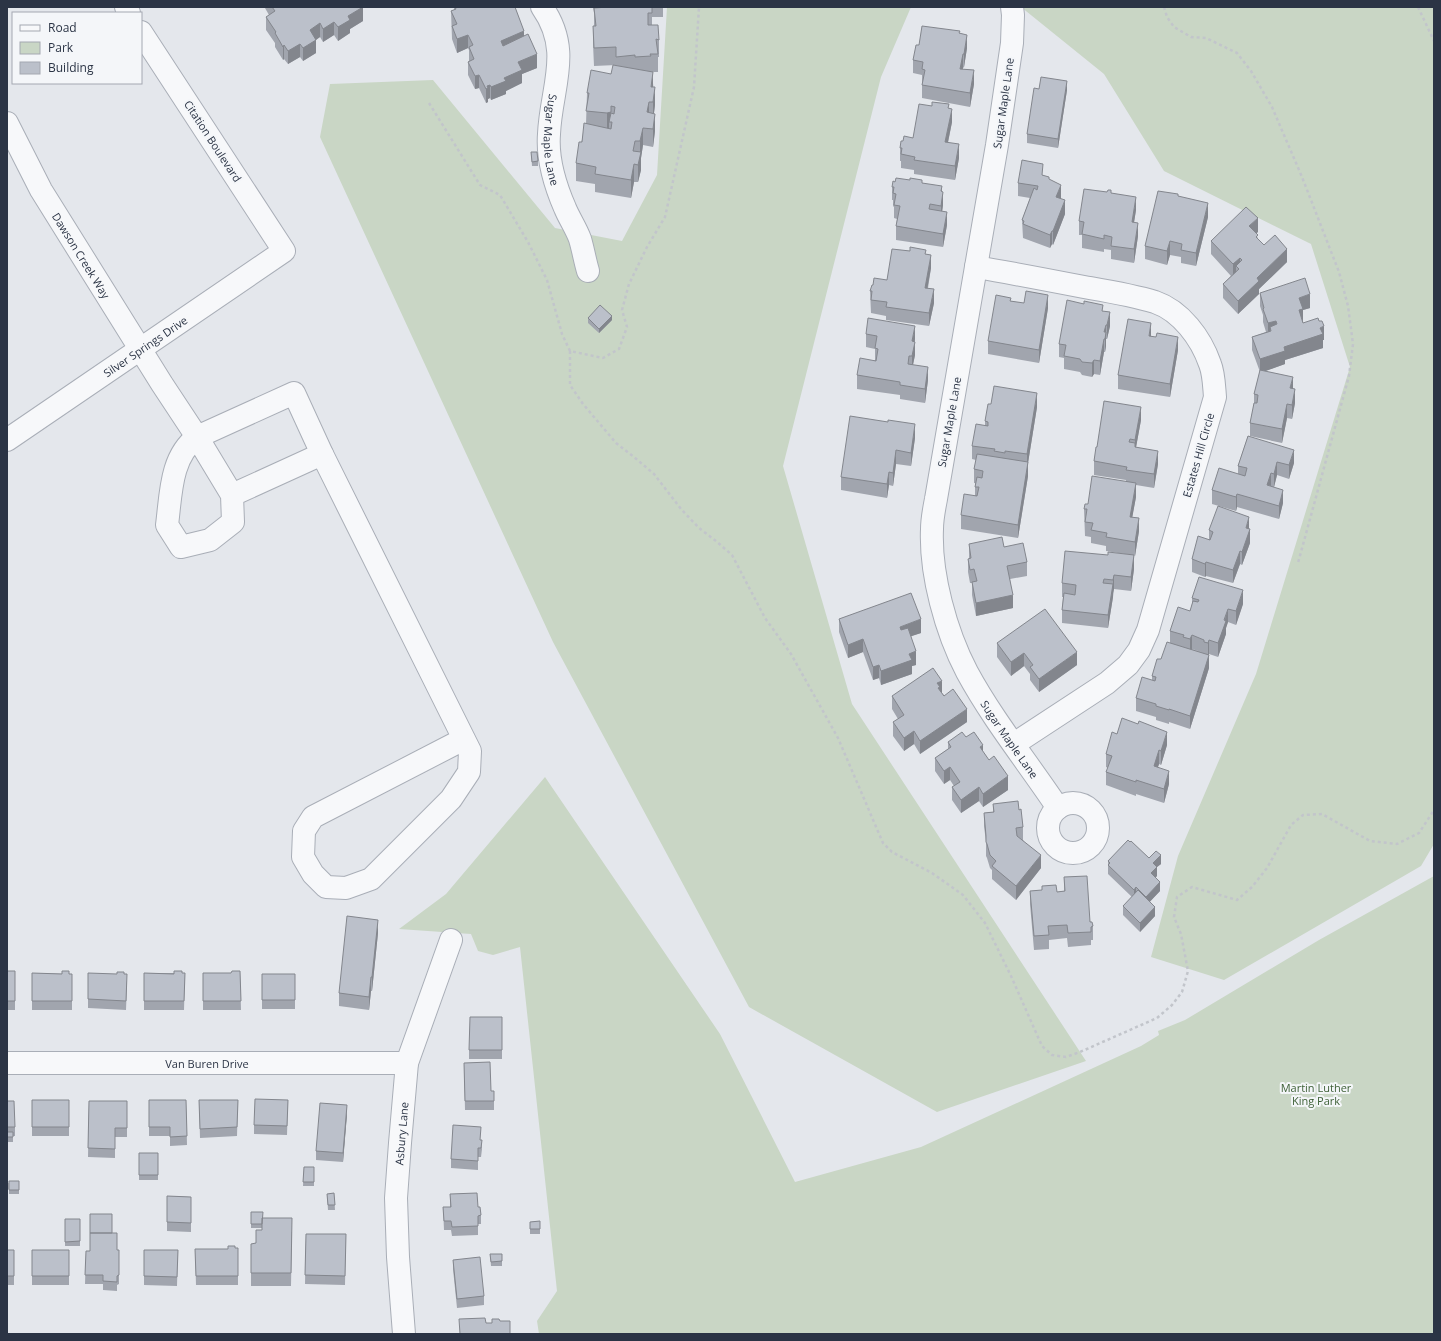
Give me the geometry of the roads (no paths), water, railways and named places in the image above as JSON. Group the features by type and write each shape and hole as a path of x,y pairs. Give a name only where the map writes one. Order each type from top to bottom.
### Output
{"street":[{"name":"Sugar Maple Lane","path":"542,7 550,18 557,41 559,55 558,77 548,134 551,170 564,207 580,238 588,271"},
{"name":"Sugar Maple Lane","path":"1012,7 1012,43 997,145 936,499 932,530 938,594 954,643 967,672 1058,808"},
{"name":"Citation Boulevard","path":"142,34 284,251"},
{"name":"Dawson Creek Way","path":"7,123 41,190 232,495"},
{"name":"Silver Springs Drive","path":"7,440 284,251"},
{"name":"Estates Hill Circle","path":"976,267 1126,295 1156,303 1175,313 1192,330 1203,348 1210,364 1215,397 1148,630 1139,650 1128,665 1108,683 1014,744"},
{"path":"322,454 232,495 233,522 210,540 181,547 167,525 175,468 188,444 197,438 294,393 322,454 470,751 469,772 451,799 371,879 346,888 326,887 313,874 303,858 304,831 313,817 464,739"},
{"name":"Asbury Lane","path":"404,1334 398,1258 396,1198 407,1063 451,940"},
{"name":"Van Buren Drive","path":"7,1063 407,1063"}],"park label":[{"name":"Martin Luther King Park","path":"1316,1093"}]}
